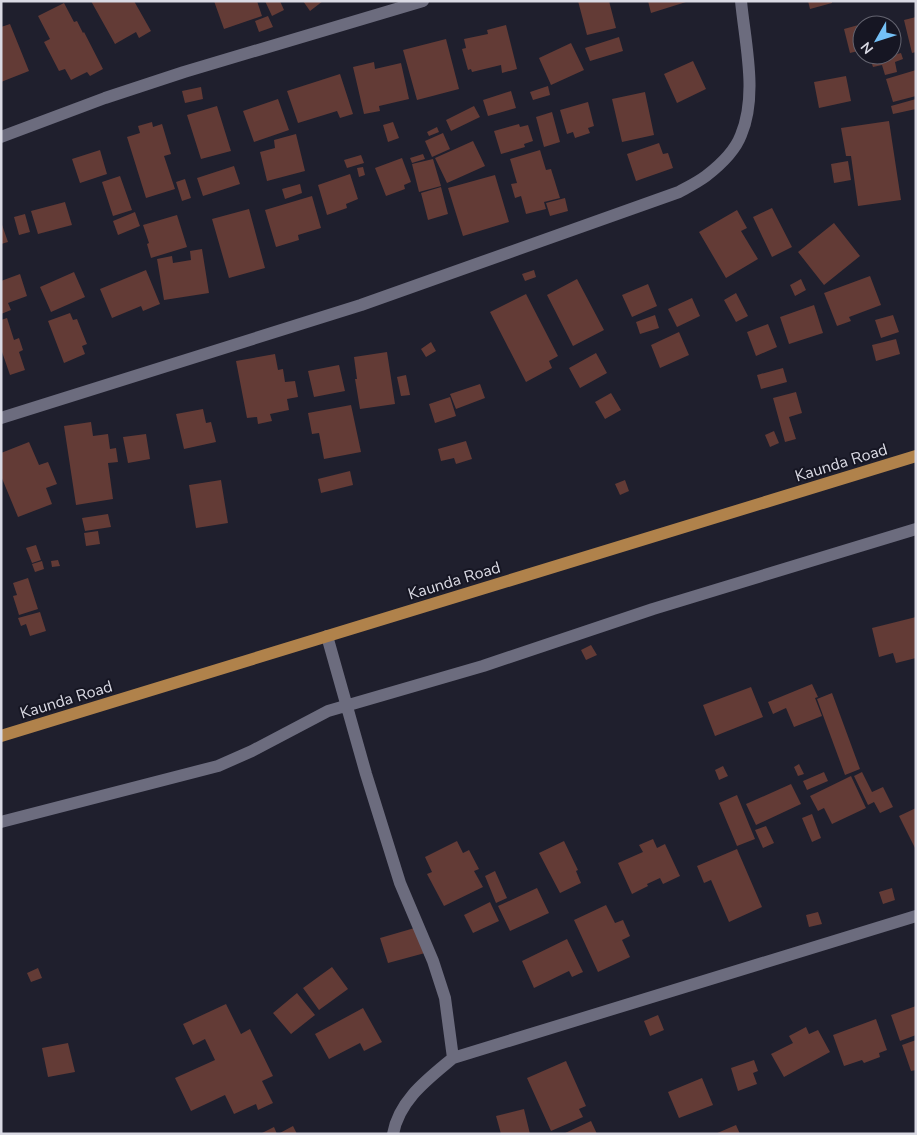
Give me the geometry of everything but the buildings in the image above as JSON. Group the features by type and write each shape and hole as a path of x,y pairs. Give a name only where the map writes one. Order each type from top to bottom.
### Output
{"main road":[{"name":"Kaunda Road","path":"1,736 916,456"}],"street":[{"path":"1,137 105,98 184,72 423,1"},
{"path":"1,418 361,305 679,192 705,177 725,158 741,137 749,110 750,84 741,1"},
{"path":"1,822 218,766 252,751 328,710 483,666 653,609 916,529"},
{"path":"327,636 400,883 434,960 445,998 453,1058"},
{"path":"392,1134 395,1121 416,1089 453,1058 916,916"}]}
